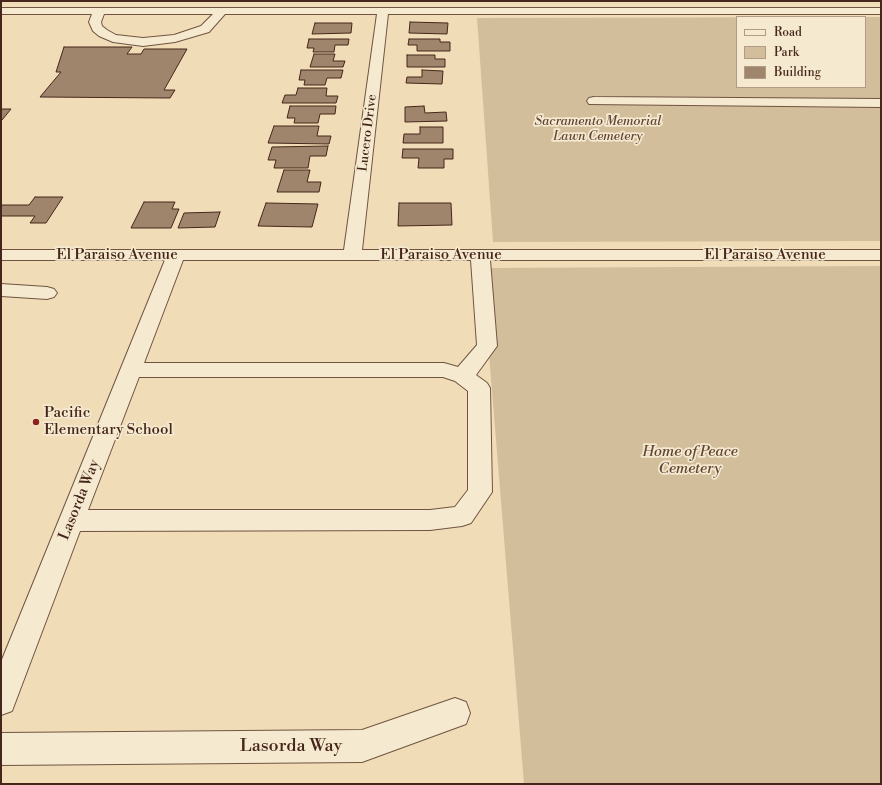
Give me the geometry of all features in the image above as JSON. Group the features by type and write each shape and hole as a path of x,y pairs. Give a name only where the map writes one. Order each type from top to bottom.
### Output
{"street":[{"path":"660,1 666,11"},
{"path":"819,1 831,11"},
{"path":"1,11 222,11 245,6 383,11 881,11"},
{"path":"101,11 96,17 95,22 98,29 113,38 142,42 175,38 204,29 214,21 222,11"},
{"name":"Lucero Drive","path":"352,254 383,11"},
{"path":"98,29 136,29"},
{"path":"151,29 204,29"},
{"path":"594,101 881,103"},
{"name":"El Paraiso Avenue","path":"1,255 881,255"},
{"name":"Lasorda Way","path":"1,700 176,255"},
{"path":"463,376 487,346 480,255"},
{"path":"1,290 47,293"},
{"path":"71,522 430,520 462,516 480,492 481,458 479,388 463,376 444,370 132,370"},
{"name":"Lasorda Way","path":"1,749 362,746 455,713"}],"green space":[{"name":"Sacramento Memorial Lawn Cemetery","path":"736,17 736,88 866,88 866,17 881,17 881,241 493,242 477,18"},
{"name":"Home of Peace Cemetery","path":"881,266 881,784 524,784 482,268"}],"building":[{"path":"410,22 448,23 447,34 409,33"},
{"path":"315,23 352,23 351,33 312,34"},
{"path":"309,39 349,39 348,45 335,45 334,52 313,52 314,48 307,48"},
{"path":"409,39 440,39 440,42 450,42 450,51 417,51 417,45 408,45"},
{"path":"64,47 132,47 127,54 141,54 144,49 187,49 164,90 175,90 170,98 40,97 61,72 56,72"},
{"path":"314,54 335,54 333,61 345,61 343,67 310,67"},
{"path":"407,55 435,55 435,59 445,59 445,67 407,67"},
{"path":"301,70 343,70 341,78 327,78 325,85 304,85 305,80 299,80"},
{"path":"422,70 443,71 442,84 406,83 407,77 422,77"},
{"path":"298,88 327,88 326,96 338,96 336,103 282,103 285,95 296,95"},
{"path":"290,106 336,106 335,114 320,114 318,123 294,123 295,118 287,118"},
{"path":"424,106 425,113 446,112 447,121 405,122 405,107"},
{"path":"1,109 11,109 2,120 1,120"},
{"path":"274,126 319,126 317,136 331,136 329,144 268,143"},
{"path":"420,127 443,127 443,143 403,143 404,134 420,134"},
{"path":"328,146 326,156 310,156 308,168 274,168 276,160 268,160 272,147"},
{"path":"403,149 453,149 453,159 444,159 444,168 418,168 419,158 402,158"},
{"path":"284,170 310,170 307,182 321,182 319,192 277,192"},
{"path":"35,197 63,197 46,223 30,223 35,216 1,216 1,205 29,205"},
{"path":"144,202 175,202 172,209 179,209 171,228 131,228"},
{"path":"266,203 318,204 312,227 258,226"},
{"path":"399,203 451,203 452,225 398,226"},
{"path":"220,212 215,227 178,228 184,213"}],"place":[{"name":"Pacific Elementary School","path":"36,422"}]}
